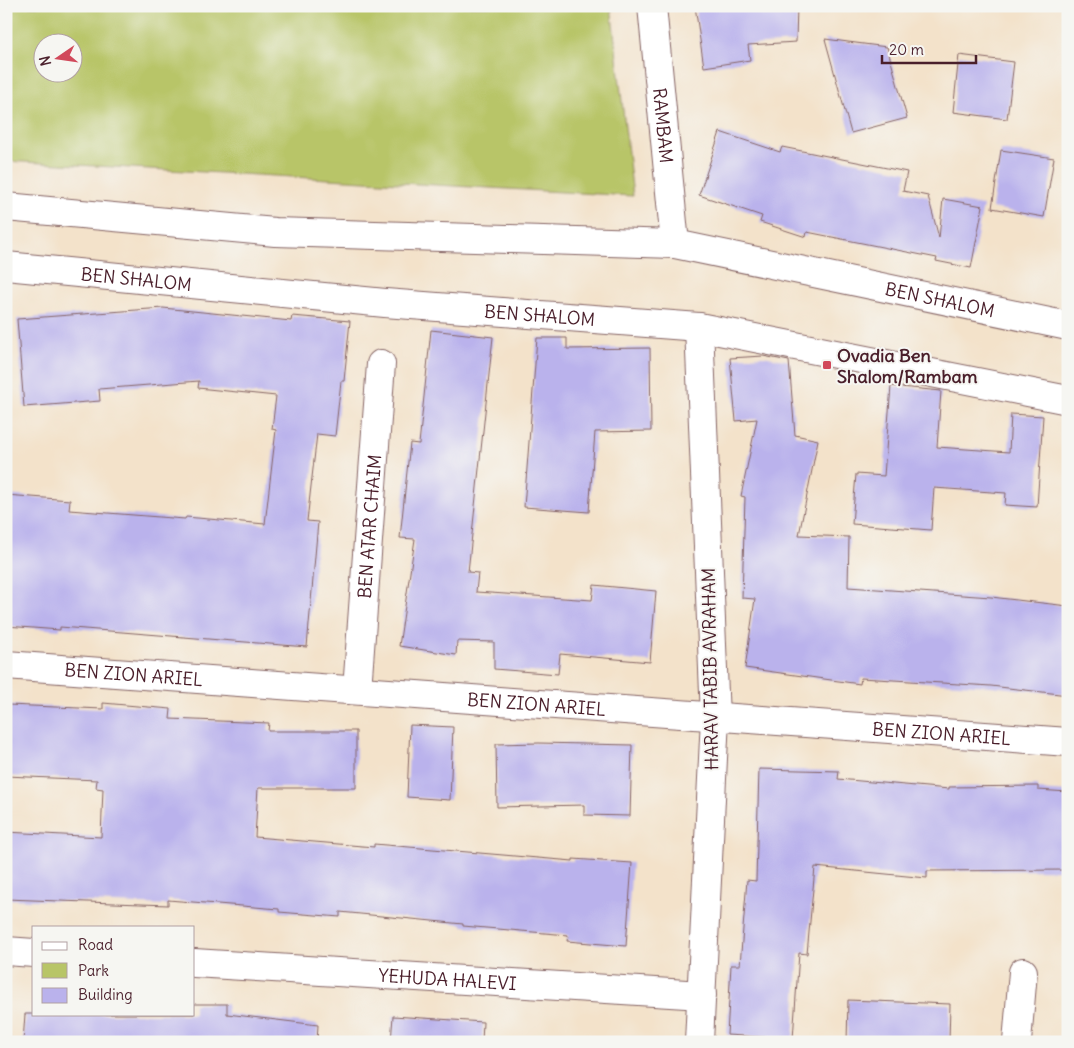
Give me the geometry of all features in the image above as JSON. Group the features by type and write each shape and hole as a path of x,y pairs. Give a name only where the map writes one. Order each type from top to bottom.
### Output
{"street":[{"name":"RAMBAM","path":"652,6 675,244"},
{"name":"BEN SHALOM","path":"6,206 276,232 675,244 1068,326"},
{"name":"BEN SHALOM","path":"6,266 385,303 699,327 1068,400"},
{"name":"HARAV TABIB AVRAHAM","path":"699,327 715,718 699,1042"},
{"name":"BEN ATAR CHAIM","path":"356,690 381,364"},
{"name":"BEN ZION ARIEL","path":"6,664 715,718 1068,742"},
{"path":"6,951 32,953"},
{"name":"YEHUDA HALEVI","path":"195,963 702,995"},
{"path":"1017,1042 1023,972"}],"green space":[{"path":"6,6 611,6 633,196 6,161"}],"building":[{"path":"695,6 797,6 796,42 748,45 750,60 704,67"},
{"path":"825,39 887,47 907,118 851,133"},
{"path":"959,55 1014,62 1007,119 953,112"},
{"path":"720,132 780,152 782,147 907,172 903,191 928,196 939,238 943,199 983,206 971,268 936,261 937,258 807,232 806,237 760,222 762,216 699,195"},
{"path":"1001,150 1054,158 1044,217 992,208"},
{"path":"163,308 291,321 292,316 350,321 344,381 341,381 335,436 317,434 307,521 318,522 307,647 60,627 60,630 6,626 6,495 70,500 69,510 265,524 276,430 272,429 276,396 198,388 199,381 99,389 100,401 24,407 17,319"},
{"path":"431,330 493,337 468,572 478,573 476,592 592,600 594,585 656,591 650,662 560,654 558,674 494,669 494,642 457,641 456,655 399,646 415,539 400,538 410,443 419,444"},
{"path":"537,338 567,338 567,349 650,348 651,431 595,432 589,512 524,507"},
{"path":"763,356 789,361 795,435 818,440 799,535 849,537 848,587 991,597 1068,606 1068,695 991,686 861,678 860,684 745,668 755,599 742,598 745,497 741,496 757,419 736,421 730,358"},
{"path":"891,386 941,391 937,447 1009,452 1011,414 1043,416 1037,507 1005,505 1006,493 934,488 931,530 852,524 856,474 884,476"},
{"path":"103,703 171,709 170,719 269,723 268,731 356,731 356,788 258,788 255,837 374,847 374,844 573,861 573,859 632,863 626,946 567,941 568,935 463,926 463,924 340,912 340,917 279,912 279,909 168,900 168,905 6,899 6,832 101,837 103,789 96,788 97,780 6,776 8,705 103,709"},
{"path":"410,725 453,727 450,800 407,797"},
{"path":"496,744 632,745 630,816 584,815 584,805 497,807"},
{"path":"759,769 839,771 838,779 949,789 949,787 1038,786 1038,790 1068,792 1068,870 927,871 927,878 815,867 807,954 799,953 793,1039 727,1035 731,965 740,965 747,880 756,881"},
{"path":"848,1000 950,1004 949,1042 847,1042"},
{"path":"195,1004 227,1004 227,1014 318,1025 317,1042 23,1042 25,1014 32,1014 32,1016 195,1016"},
{"path":"393,1016 483,1022 482,1042 391,1042"}],"place":[{"name":"Ovadia Ben Shalom/Rambam","path":"827,365"}]}
